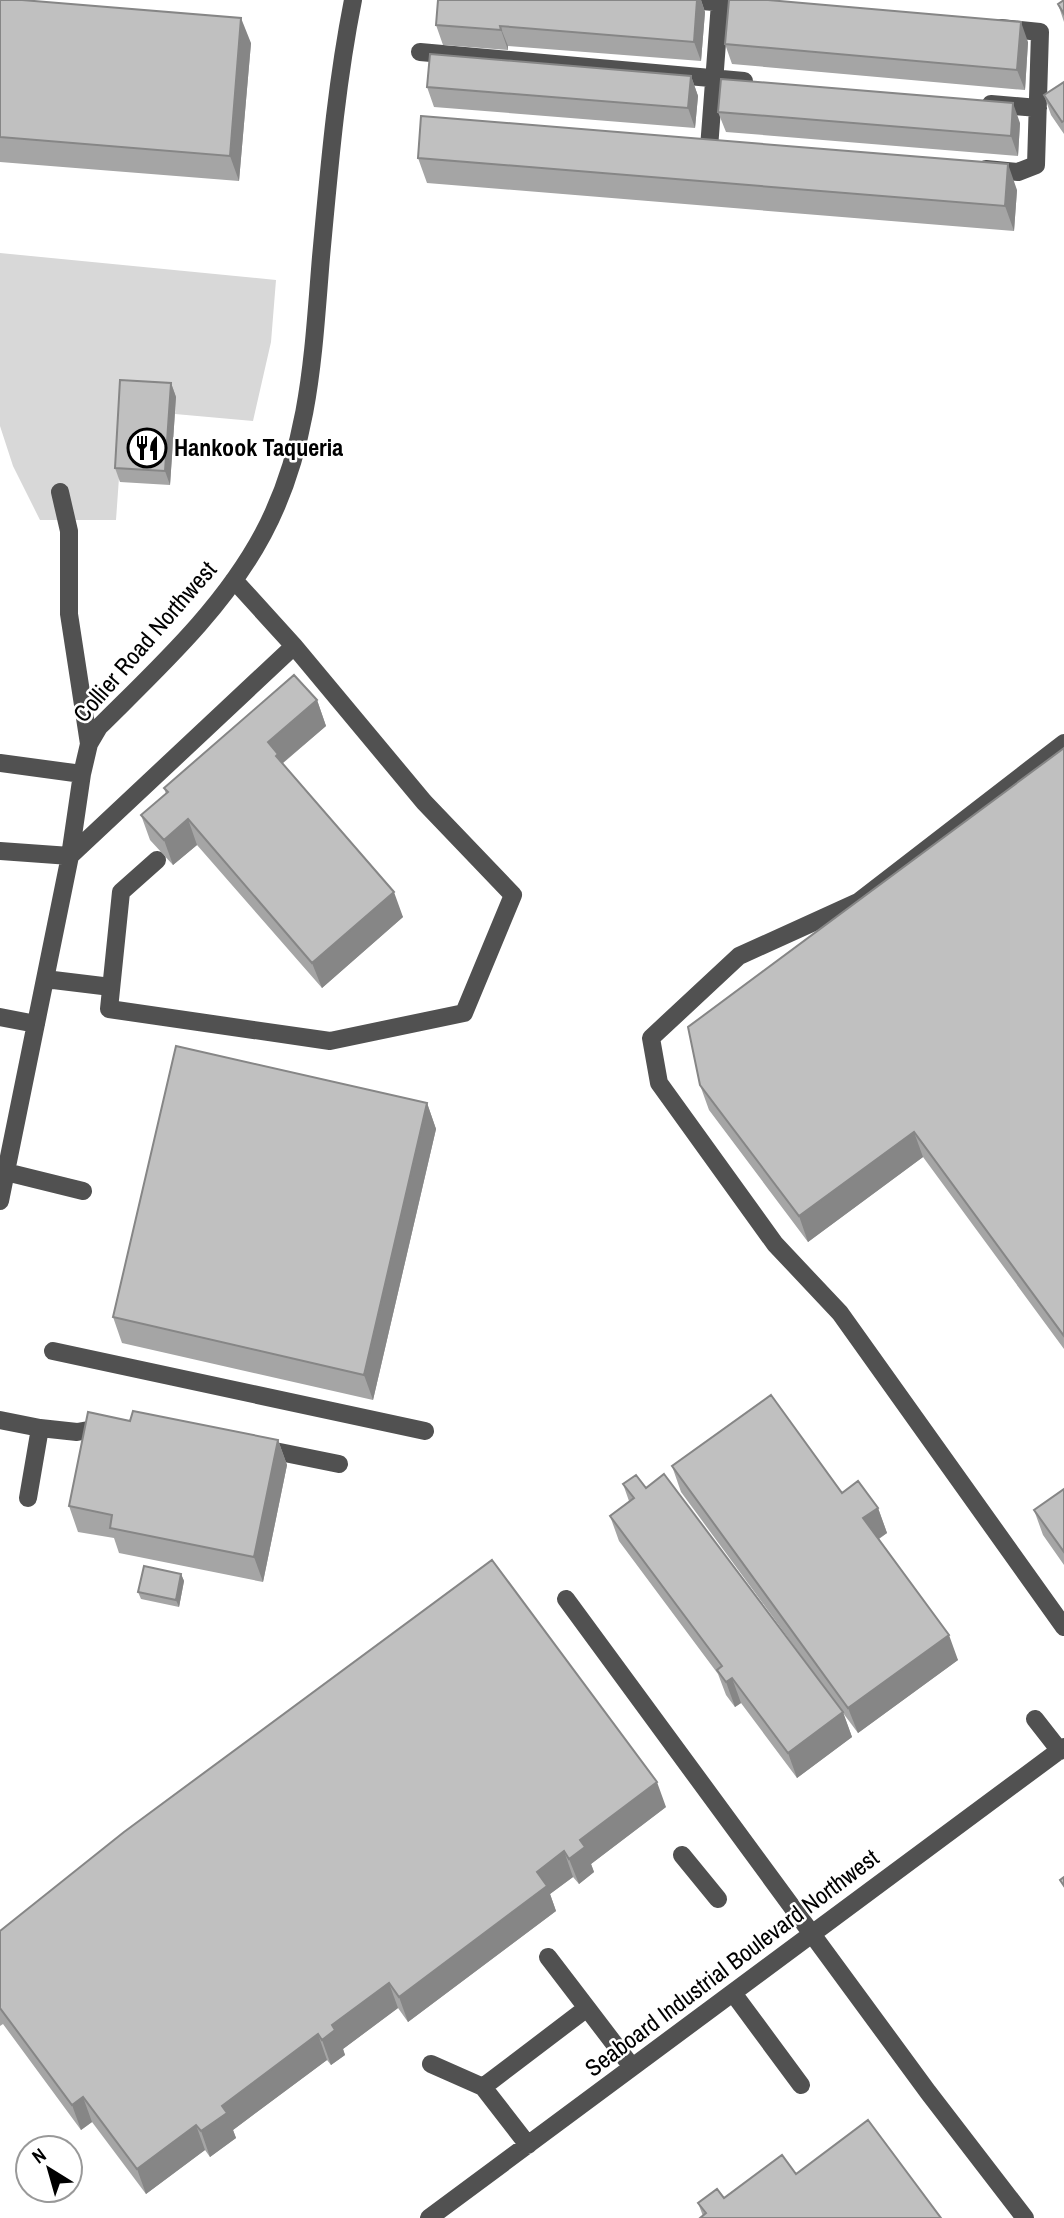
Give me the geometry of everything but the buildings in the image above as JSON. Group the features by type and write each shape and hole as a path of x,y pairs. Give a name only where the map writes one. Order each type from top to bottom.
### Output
{"street":[{"name":"Collier Road Northwest","path":"0,1200 6,1172 7,1133 36,1024 70,856 89,744 99,727 210,613 262,535 289,476 310,391 342,56 353,0"},
{"path":"690,0 762,6"},
{"path":"709,148 720,3"},
{"path":"964,168 1018,172 1036,165 1040,32 984,27"},
{"path":"420,51 769,83"},
{"path":"970,102 1038,108"},
{"path":"60,492 68,531 69,614 89,744"},
{"path":"157,860 121,892 109,1009 330,1041 464,1013 513,895 424,802 294,646 233,580"},
{"path":"0,850 70,856 294,646"},
{"path":"1064,743 906,862 858,902 739,956 652,1038 659,1083 775,1244 840,1313 1064,1627"},
{"path":"0,763 82,774"},
{"path":"45,979 111,987"},
{"path":"0,1017 36,1024"},
{"path":"6,1172 83,1191"},
{"path":"53,1351 425,1431"},
{"path":"0,1420 77,1432 122,1424"},
{"path":"28,1498 40,1428"},
{"path":"243,1444 339,1464"},
{"path":"566,1599 814,1932 928,2092 1024,2218"},
{"path":"1035,1718 1062,1749"},
{"name":"Seaboard Industrial Boulevard Northwest","path":"429,2218 1062,1749"},
{"path":"682,1855 718,1899"},
{"path":"548,1957 632,2067"},
{"path":"733,1993 801,2085"},
{"path":"483,2087 587,2008"},
{"path":"431,2064 483,2087 528,2145"}],"shaded area":[{"path":"0,253 276,280 271,342 253,421 175,414 176,397 125,393 116,520 40,520 13,466 0,426"}],"place":[{"name":"Hankook Taqueria","path":"147,448"}]}
